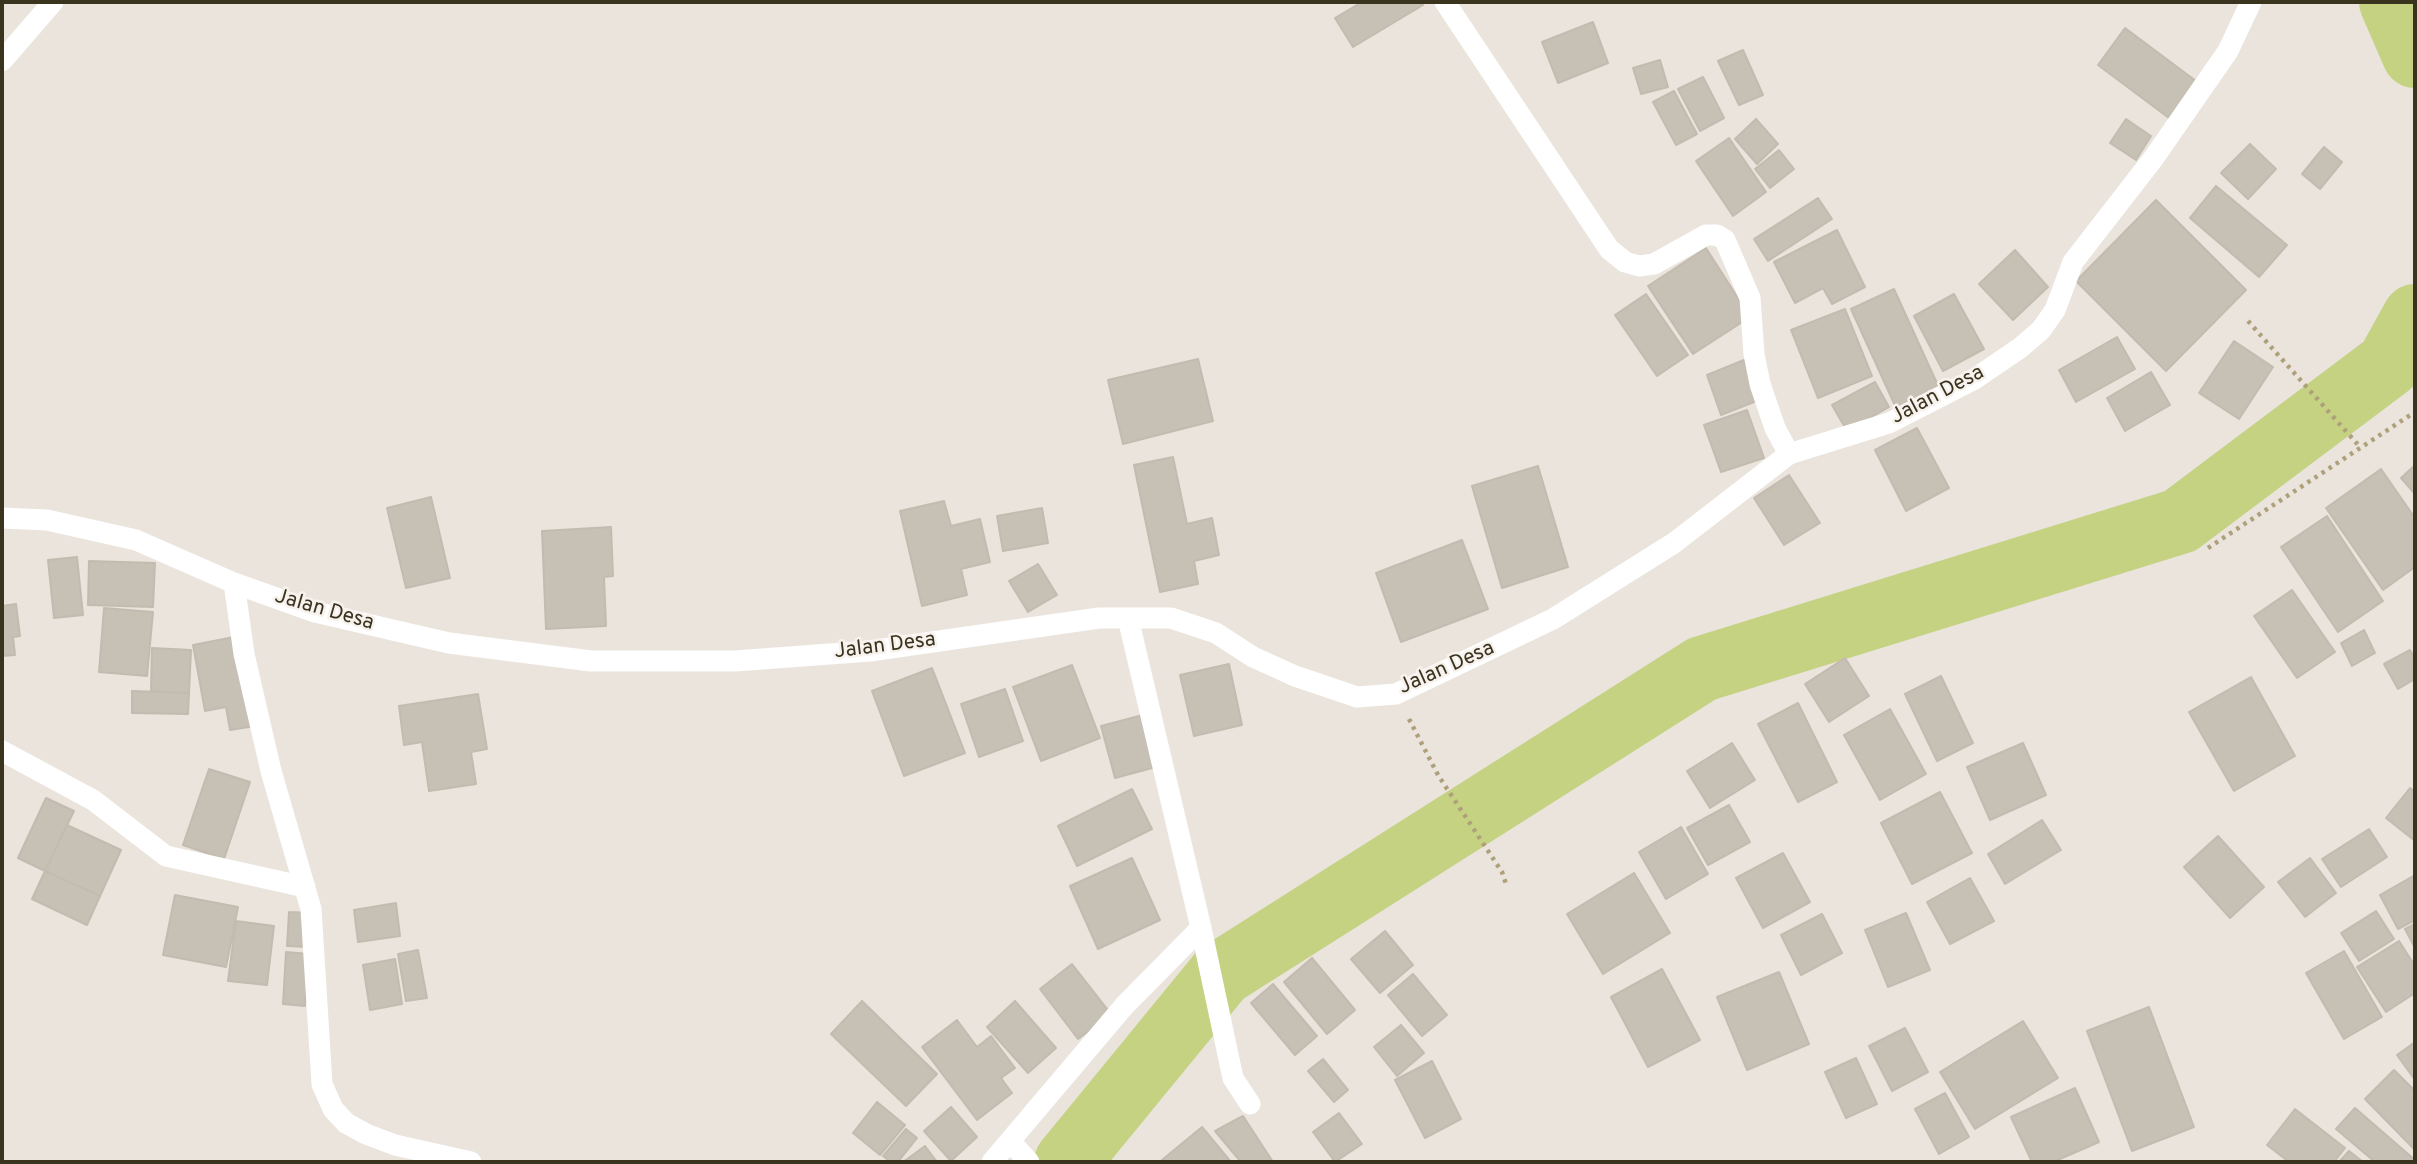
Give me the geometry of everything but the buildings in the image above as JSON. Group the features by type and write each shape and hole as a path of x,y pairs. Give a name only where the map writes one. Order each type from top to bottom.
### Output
{"street":[{"path":"2,61 53,2"},
{"path":"1445,2 1609,248 1625,262 1639,266 1654,264 1706,235 1717,235 1725,240 1750,298 1754,354 1760,384 1775,428 1789,454"},
{"name":"Jalan Desa","path":"2,518 47,520 135,540 234,583 315,612 449,643 591,661 735,661 870,651 1099,618 1171,618 1190,621 1294,676 1357,697 1396,694 1553,619 1674,543 1789,454 1889,423 1973,380 2041,330 2055,310 2073,262 2153,159 2228,51 2250,2"},
{"path":"234,583 244,654 271,771 311,909 322,1084 333,1109 346,1123 366,1134 395,1145 471,1162"},
{"path":"1128,618 1200,928 1225,1051 1233,1078 1250,1104"},
{"path":"2,751 93,800 166,856 304,887"},
{"path":"992,1162 1125,1005 1200,928"},
{"path":"1010,1141 1029,1162"}],"path":[{"path":"2248,321 2360,447"},
{"path":"2208,548 2415,412"},
{"path":"1396,694 1438,775 1506,884"}],"waterway":[{"path":"2392,2 2415,55"},
{"path":"1067,1162 1221,974 1702,669 2180,521 2389,364 2415,317"}]}
